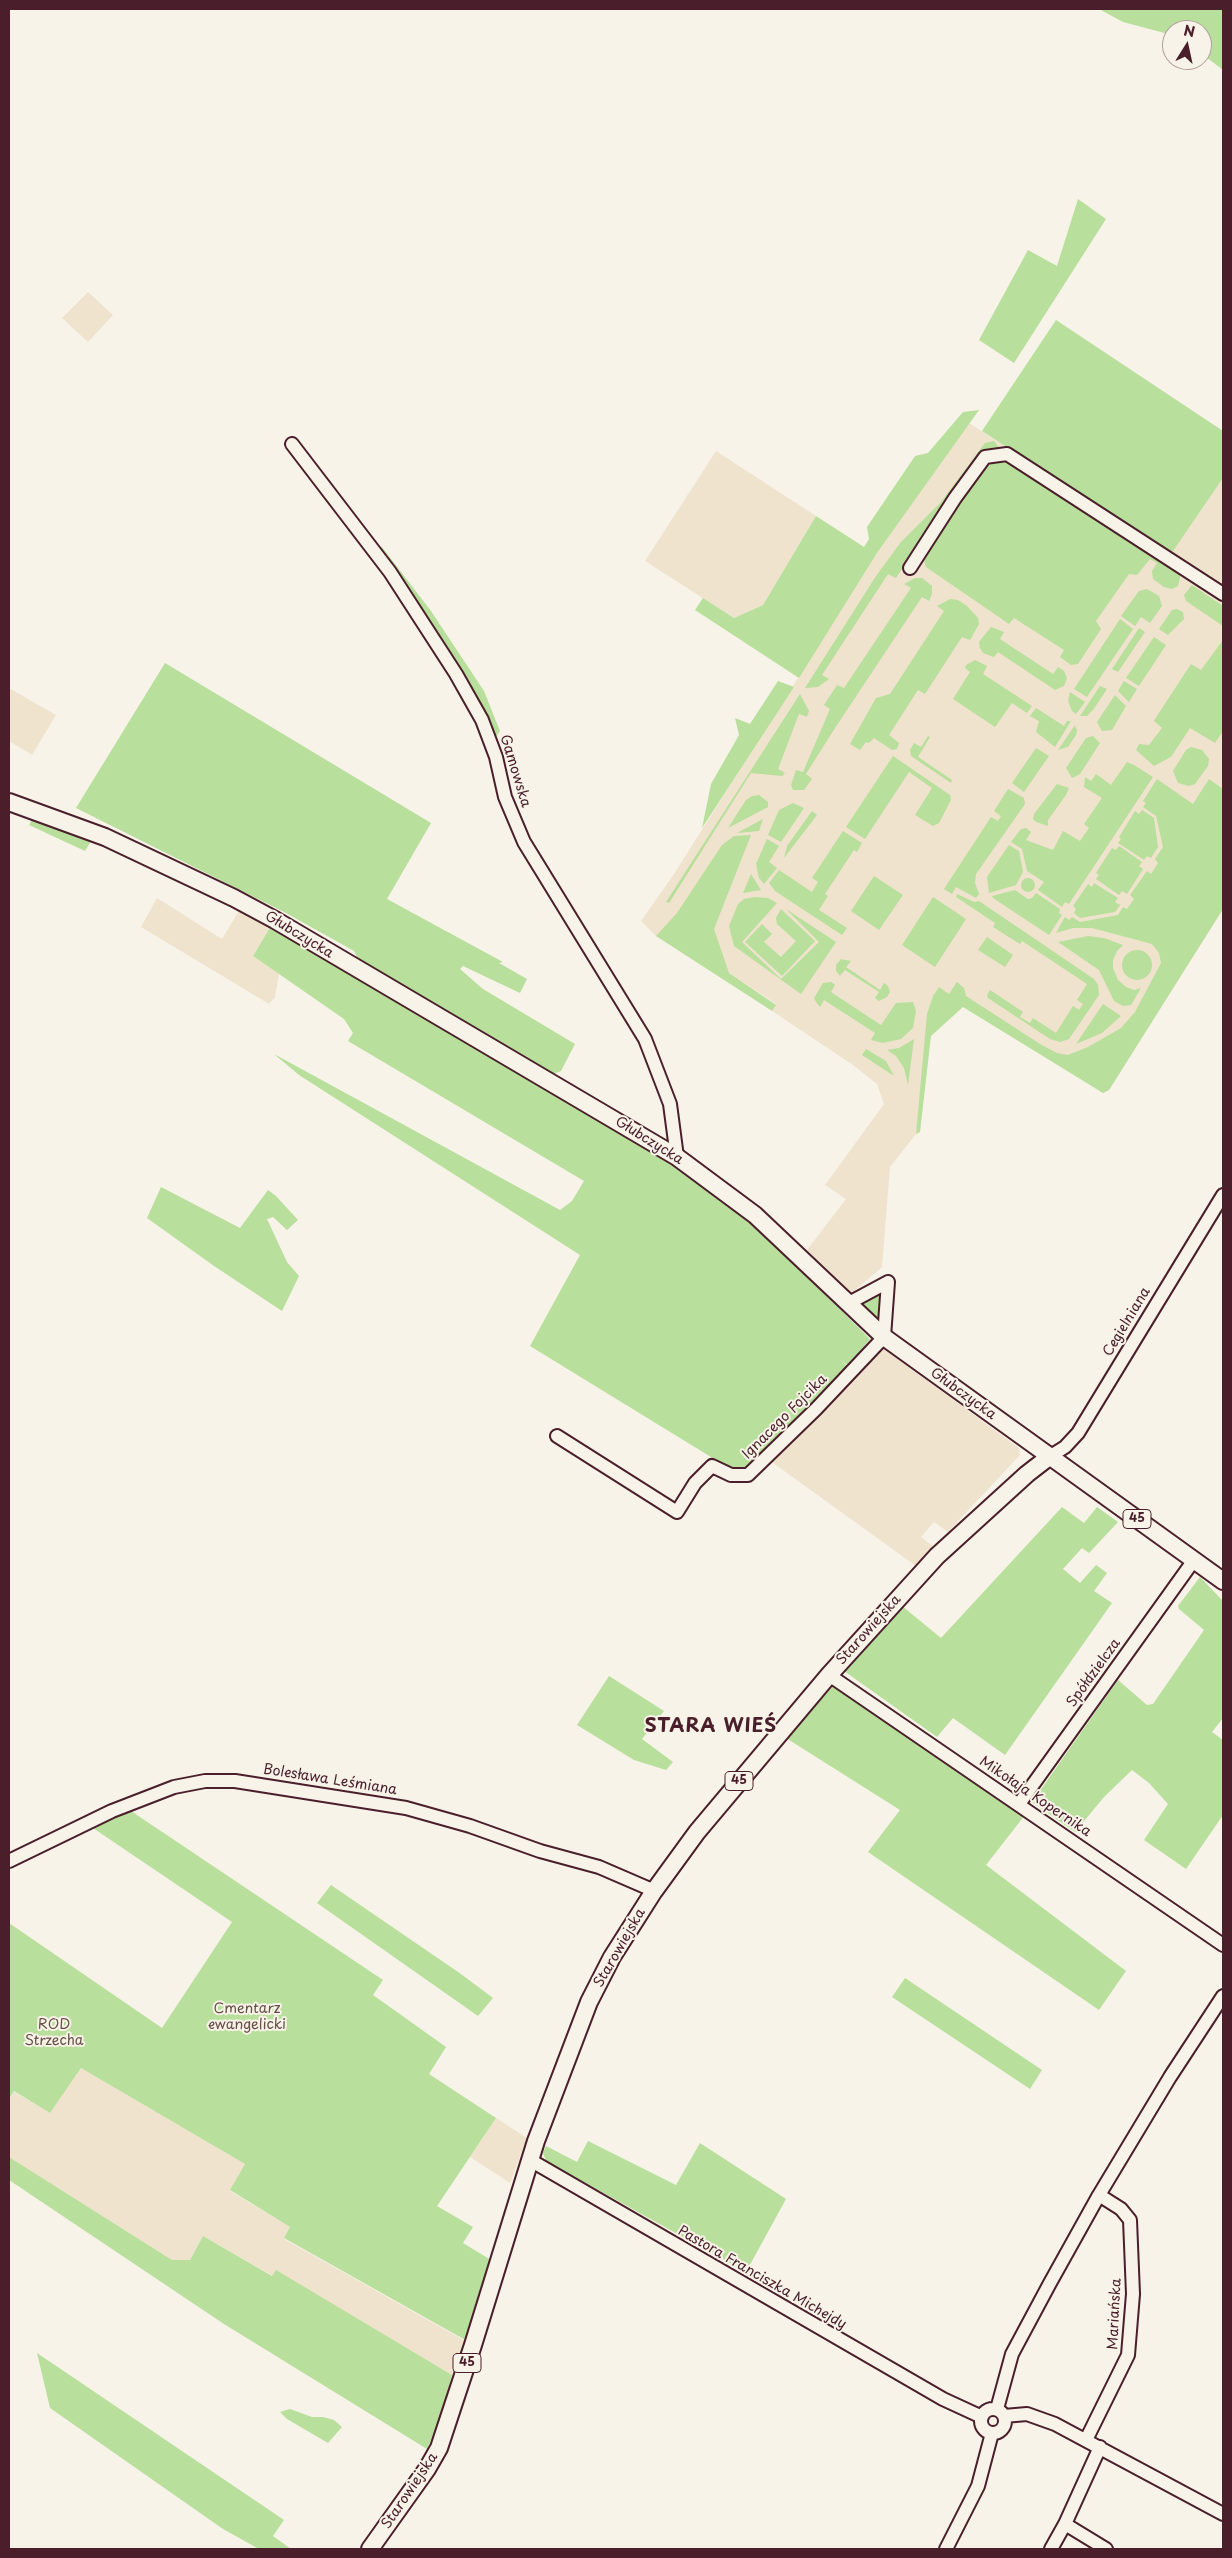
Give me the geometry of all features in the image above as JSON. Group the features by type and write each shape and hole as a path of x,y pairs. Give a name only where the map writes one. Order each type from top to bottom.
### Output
{"main road":[{"name":"Głubczycka","path":"9,802 105,837 267,916 677,1157 756,1215 847,1304 884,1337 1223,1581"},
{"name":"Starowiejska","path":"370,2549 427,2469 439,2448 530,2160 589,2002 612,1957 660,1883 697,1832 829,1675 937,1556 1027,1474 1049,1457"}],"street":[{"name":"Gamowska","path":"292,444 390,572 456,674 482,720 496,757 505,797 524,842 645,1039 670,1104 677,1157"},
{"path":"910,568 955,498 985,457 1007,454 1223,594"},
{"name":"Cegielniana","path":"1049,1457 1065,1447 1078,1433 1223,1195"},
{"path":"847,1304 888,1282 884,1337"},
{"name":"Ignacego Fojcika","path":"557,1436 677,1512 695,1483 712,1466 731,1475 748,1475 816,1409 884,1337"},
{"name":"Spółdzielcza","path":"1019,1804 1194,1560"},
{"name":"Mikołaja Kopernika","path":"829,1675 1223,1945"},
{"name":"Bolesława Leśmiana","path":"9,1861 112,1811 174,1787 205,1781 235,1782 262,1784 406,1808 470,1826 540,1851 599,1867 650,1889"},
{"path":"1223,1996 1174,2071 1099,2195 1012,2354 1001,2412 1004,2427 998,2432 992,2433 983,2426 982,2417 989,2410 1001,2412 1015,2413 1034,2416 1086,2440 1223,2514"},
{"name":"Pastora Franciszka Michejdy","path":"530,2160 943,2399 982,2417"},
{"name":"Mariańska","path":"1086,2440 1128,2355 1133,2294 1130,2220 1121,2209 1099,2195"},
{"path":"946,2549 978,2486 992,2433"},
{"path":"1051,2549 1065,2524 1100,2448"},
{"path":"1065,2524 1106,2549"}],"shaded area":[{"path":"88,292 113,315 88,342 62,318"},
{"path":"969,423 1171,553 1223,478 1223,909 1109,1090 1103,1093 961,999 927,1028 916,1134 890,1167 882,1267 852,1293 807,1250 846,1199 825,1185 884,1104 877,1084 853,1065 772,1011 776,1004 729,973 656,936 641,921 674,874 877,553"},
{"path":"716,451 816,516 763,605 734,618 645,561"},
{"path":"9,688 56,715 32,755 9,741"},
{"path":"157,898 222,939 240,909 271,926 253,956 279,974 275,997 269,1004 141,927"},
{"path":"880,1346 1019,1448 1020,1455 948,1532 934,1522 921,1537 934,1547 916,1566 769,1460"},
{"path":"81,2068 245,2164 230,2191 290,2227 284,2239 467,2342 452,2375 276,2271 273,2276 203,2236 190,2260 172,2260 9,2157 9,2098 13,2091 50,2113"},
{"path":"496,2118 527,2138 510,2183 470,2157"}],"green space":[{"path":"1099,9 1223,9 1223,70 1212,62 1212,20 1162,20 1162,32 1123,22"},
{"path":"1078,199 1106,219 1014,363 979,340 1028,250 1057,266"},
{"path":"1056,320 1223,431 1223,478 1171,554 982,431"},
{"path":"979,410 877,553 799,678 695,610 703,598 734,618 763,605 816,516 864,547 869,539 867,527 915,456 928,453 963,412"},
{"path":"994,441 1001,450 980,456 967,468 896,578 888,574 822,675 829,679 818,687 805,688 876,576 901,542 941,502 985,443"},
{"path":"1008,460 1181,573 1178,586 1172,589 1164,587 1153,579 1152,571 1157,563 1150,559 1137,575 1129,574 1096,621 1101,629 1078,664 1071,665 1060,657 1064,650 1014,618 1009,624 926,567 923,557 929,543 986,465 993,461"},
{"path":"375,546 382,547 431,611 484,691 500,731 494,740"},
{"path":"915,578 922,578 932,586 932,594 929,601 922,597 835,728 806,774 812,779 804,790 793,790 791,785 796,770 803,772 830,709 824,705 837,685 844,688 911,588 904,584"},
{"path":"1192,585 1223,606 1223,626 1186,601 1184,595"},
{"path":"1147,589 1159,596 1162,606 1150,623 1141,617 1135,626 1121,616 1139,591"},
{"path":"950,599 958,600 967,606 978,618 979,624 970,640 962,637 925,694 918,690 889,735 899,743 897,749 892,750 874,738 869,743 866,742 860,750 850,744 876,698 890,694 944,611 937,606"},
{"path":"1177,609 1183,612 1184,619 1168,635 1159,629 1172,610"},
{"path":"1120,619 1133,629 1087,697 1074,689"},
{"path":"991,627 1004,632 1000,639 1053,674 1058,667 1064,671 1067,678 1064,686 1055,690 998,652 994,657 983,653 979,642"},
{"path":"1139,628 1145,632 1118,672 1112,669"},
{"path":"1154,637 1166,645 1139,686 1126,678"},
{"path":"1223,640 1223,731 1215,743 1190,728 1171,757 1154,766 1136,750 1139,744 1149,745 1162,728 1154,721 1191,664 1201,670"},
{"path":"975,660 987,666 983,674 1032,706 1027,713 1012,703 995,727 953,699 970,672 965,668 966,665"},
{"path":"165,663 431,823 387,899 503,962 499,963 527,979 520,993 463,966 460,969 483,989 575,1044 561,1071 551,1075 360,963 354,951 286,913 76,808"},
{"path":"778,681 794,687 702,828 711,784 739,735 735,718 750,724"},
{"path":"1124,681 1137,689 1129,702 1118,691"},
{"path":"1100,686 1107,689 1087,716 1080,716"},
{"path":"1070,692 1085,702 1076,714 1072,711 1068,701"},
{"path":"800,694 809,711 807,717 799,714 778,769 785,773 782,776 751,773 669,903 666,902"},
{"path":"1115,695 1126,706 1112,730 1102,731 1097,722"},
{"path":"1036,708 1064,726 1067,721 1071,721 1055,747 1036,732 1039,721 1030,716"},
{"path":"1075,725 1076,735 1068,747 1058,750"},
{"path":"928,736 930,737 918,757 952,780 951,783 911,756 910,750 914,743 921,747"},
{"path":"1093,736 1100,743 1080,774 1072,778 1066,768 1086,738"},
{"path":"1191,747 1202,750 1209,759 1208,766 1195,784 1189,786 1178,783 1173,771 1186,750"},
{"path":"1036,748 1049,756 1024,792 1012,783"},
{"path":"893,756 950,795 951,800 939,823 933,826 915,815 932,788 909,772 865,839 846,827"},
{"path":"1127,762 1153,777 1069,904 1065,902 1062,907 1038,890 1044,882 1027,871 1022,849 1011,842 1021,829 1026,828 1031,832 1026,840 1053,850 1063,831 1080,841 1089,828 1084,824 1102,798 1084,787 1085,777 1091,781 1096,774 1111,785"},
{"path":"1157,779 1193,804 1209,779 1223,789 1223,909 1109,1090 1103,1093 963,1007 931,1036 920,1132 916,1134 927,1014 933,996 939,987 949,994 957,982 964,988 966,996 1040,1044 1057,1053 1068,1055 1088,1047 1121,1028 1135,1012 1161,963 1159,953 1152,944 1092,928 1073,928 1056,933 1065,917 1069,920 1072,917 1080,922 1118,915 1123,907 1127,909 1134,899 1130,895 1147,871 1151,874 1158,863 1155,859 1163,847 1156,816 1143,807 1146,803 1143,801"},
{"path":"1057,784 1069,788 1066,795 1048,820 1048,826 1036,822 1033,819 1034,814"},
{"path":"1008,789 1024,798 1025,804 976,874 975,883 979,894 976,898 956,887 952,894 944,889 991,817 998,821 1001,816 994,811"},
{"path":"759,795 768,802 768,807 728,828 746,800 752,796"},
{"path":"793,803 804,808 781,842 768,835 779,810"},
{"path":"1142,810 1154,818 1158,847 1151,858 1147,856 1144,860 1118,843 1121,839 1119,837 1135,811 1139,814"},
{"path":"812,811 817,815 784,858 787,846"},
{"path":"34,816 94,836 85,851 29,825"},
{"path":"763,819 759,831 737,833"},
{"path":"843,831 862,843 857,852 854,850 825,894 828,896 819,910 847,928 842,935 775,891 769,883 779,870 812,892 818,882 812,878"},
{"path":"751,835 714,929 729,973 776,1005 772,1011 656,936 677,913 722,845 734,836"},
{"path":"767,839 779,846 769,862 777,868 764,884 759,878 756,864"},
{"path":"1009,845 1019,851 1023,872 1016,885 989,893 987,877"},
{"path":"1119,846 1142,862 1139,866 1143,869 1127,894 1122,891 1119,895 1096,879 1099,875 1096,873 1112,848 1116,850"},
{"path":"751,874 761,890 743,893"},
{"path":"874,876 903,895 879,930 851,911"},
{"path":"1028,878 1033,880 1035,885 1033,890 1028,892 1023,890 1021,885 1023,880"},
{"path":"1094,883 1118,898 1115,902 1120,905 1115,912 1080,918 1074,913 1076,909 1073,906 1088,884 1092,887"},
{"path":"1015,890 1028,899 1032,898 1036,893 1060,909 1059,913 1062,915 1049,935 992,896"},
{"path":"957,894 974,902 979,901 1094,979 1098,985 1099,995 1069,1039 1060,1042 1050,1039 988,998 987,995 990,990 1023,1012 1020,1017 1030,1023 1033,1018 1056,1033 1073,1006 1079,1010 1083,1004 1077,1000 1087,984 1022,941 1020,944 993,927 995,923 956,897"},
{"path":"754,897 768,898 777,903 742,942 781,979 819,942 786,909 836,942 801,994 734,946 729,926 738,904 744,899"},
{"path":"933,897 966,919 935,967 902,945"},
{"path":"781,909 815,941 782,976 745,942 762,924 772,934 764,942 781,957 796,941 777,924 776,918"},
{"path":"271,926 691,1176 765,1235 870,1339 848,1366 838,1358 848,1367 745,1472 735,1471 724,1465 530,1346 580,1255 299,1075 274,1054 560,1210 572,1201 584,1181 348,1041 353,1033 344,1019 253,956"},
{"path":"1088,936 1104,938 1123,945 1117,951 1113,960 1113,968 1118,980 1126,987 1134,990 1141,988 1131,1005 1123,1006 1114,1001 1099,970 1058,942"},
{"path":"987,937 1013,955 1005,967 978,950"},
{"path":"1137,950 1143,951 1151,959 1151,971 1143,979 1137,980 1131,979 1123,971 1122,965 1123,959 1131,951"},
{"path":"841,959 851,961 846,967 880,990 884,983 888,986 890,992 887,997 879,1001 875,998 879,992 845,970 840,976 836,971 836,965"},
{"path":"831,982 835,985 831,992 881,1025 896,1003 913,1002 916,1011 913,1028 901,1039 883,1043 871,1040 875,1033 824,1000 820,1007 816,1002 814,998 823,983"},
{"path":"1103,1004 1121,1016 1102,1033 1076,1044"},
{"path":"914,1039 908,1085 904,1068 896,1056 887,1050 899,1048"},
{"path":"866,1049 886,1061 894,1076 862,1055"},
{"path":"161,1187 240,1228 268,1190 276,1196 298,1220 287,1230 273,1217 267,1219 287,1262 299,1276 282,1311 214,1266 147,1218"},
{"path":"881,1293 879,1320 875,1322 860,1304"},
{"path":"1062,1507 1084,1523 1097,1507 1118,1522 1089,1553 1082,1548 1063,1569 1080,1583 1096,1565 1107,1573 1094,1591 1112,1603 1005,1755 953,1718 937,1737 844,1671 902,1606 941,1638"},
{"path":"1200,1577 1223,1601 1223,1718 1212,1732 1223,1740 1223,1815 1186,1869 1144,1840 1168,1804 1149,1783 1132,1770 1104,1797 1075,1832 1032,1802 1118,1680 1147,1705 1153,1704 1204,1630 1179,1609 1178,1606"},
{"path":"609,1676 664,1711 642,1739 673,1762 666,1770 634,1760 577,1725"},
{"path":"833,1686 1025,1815 986,1865 1126,1971 1099,2010 868,1852 900,1810 786,1738"},
{"path":"128,1809 383,1980 373,1995 446,2047 429,2074 496,2118 437,2206 473,2227 463,2243 491,2260 467,2341 284,2238 290,2227 230,2190 245,2164 81,2068 50,2113 14,2091 9,2098 9,1923 162,2028 232,1922 90,1826"},
{"path":"331,1885 493,1998 478,2016 317,1903"},
{"path":"905,1978 1042,2070 1030,2089 892,1997"},
{"path":"588,2141 676,2185 700,2143 786,2199 746,2272 546,2161 543,2153 546,2146 577,2162"},
{"path":"9,2157 172,2260 190,2260 203,2236 272,2276 276,2270 452,2375 440,2419 427,2449 224,2324 9,2180"},
{"path":"37,2353 284,2520 273,2536 291,2549 259,2549 223,2529 50,2408"},
{"path":"290,2409 312,2417 334,2420 342,2427 328,2443 287,2419 280,2412"}],"district":[{"name":"STARA WIEŚ","path":"711,1727"}],"park label":[{"name":"Cmentarz ewangelicki","path":"247,2018"},
{"name":"ROD Strzecha","path":"54,2034"}]}
